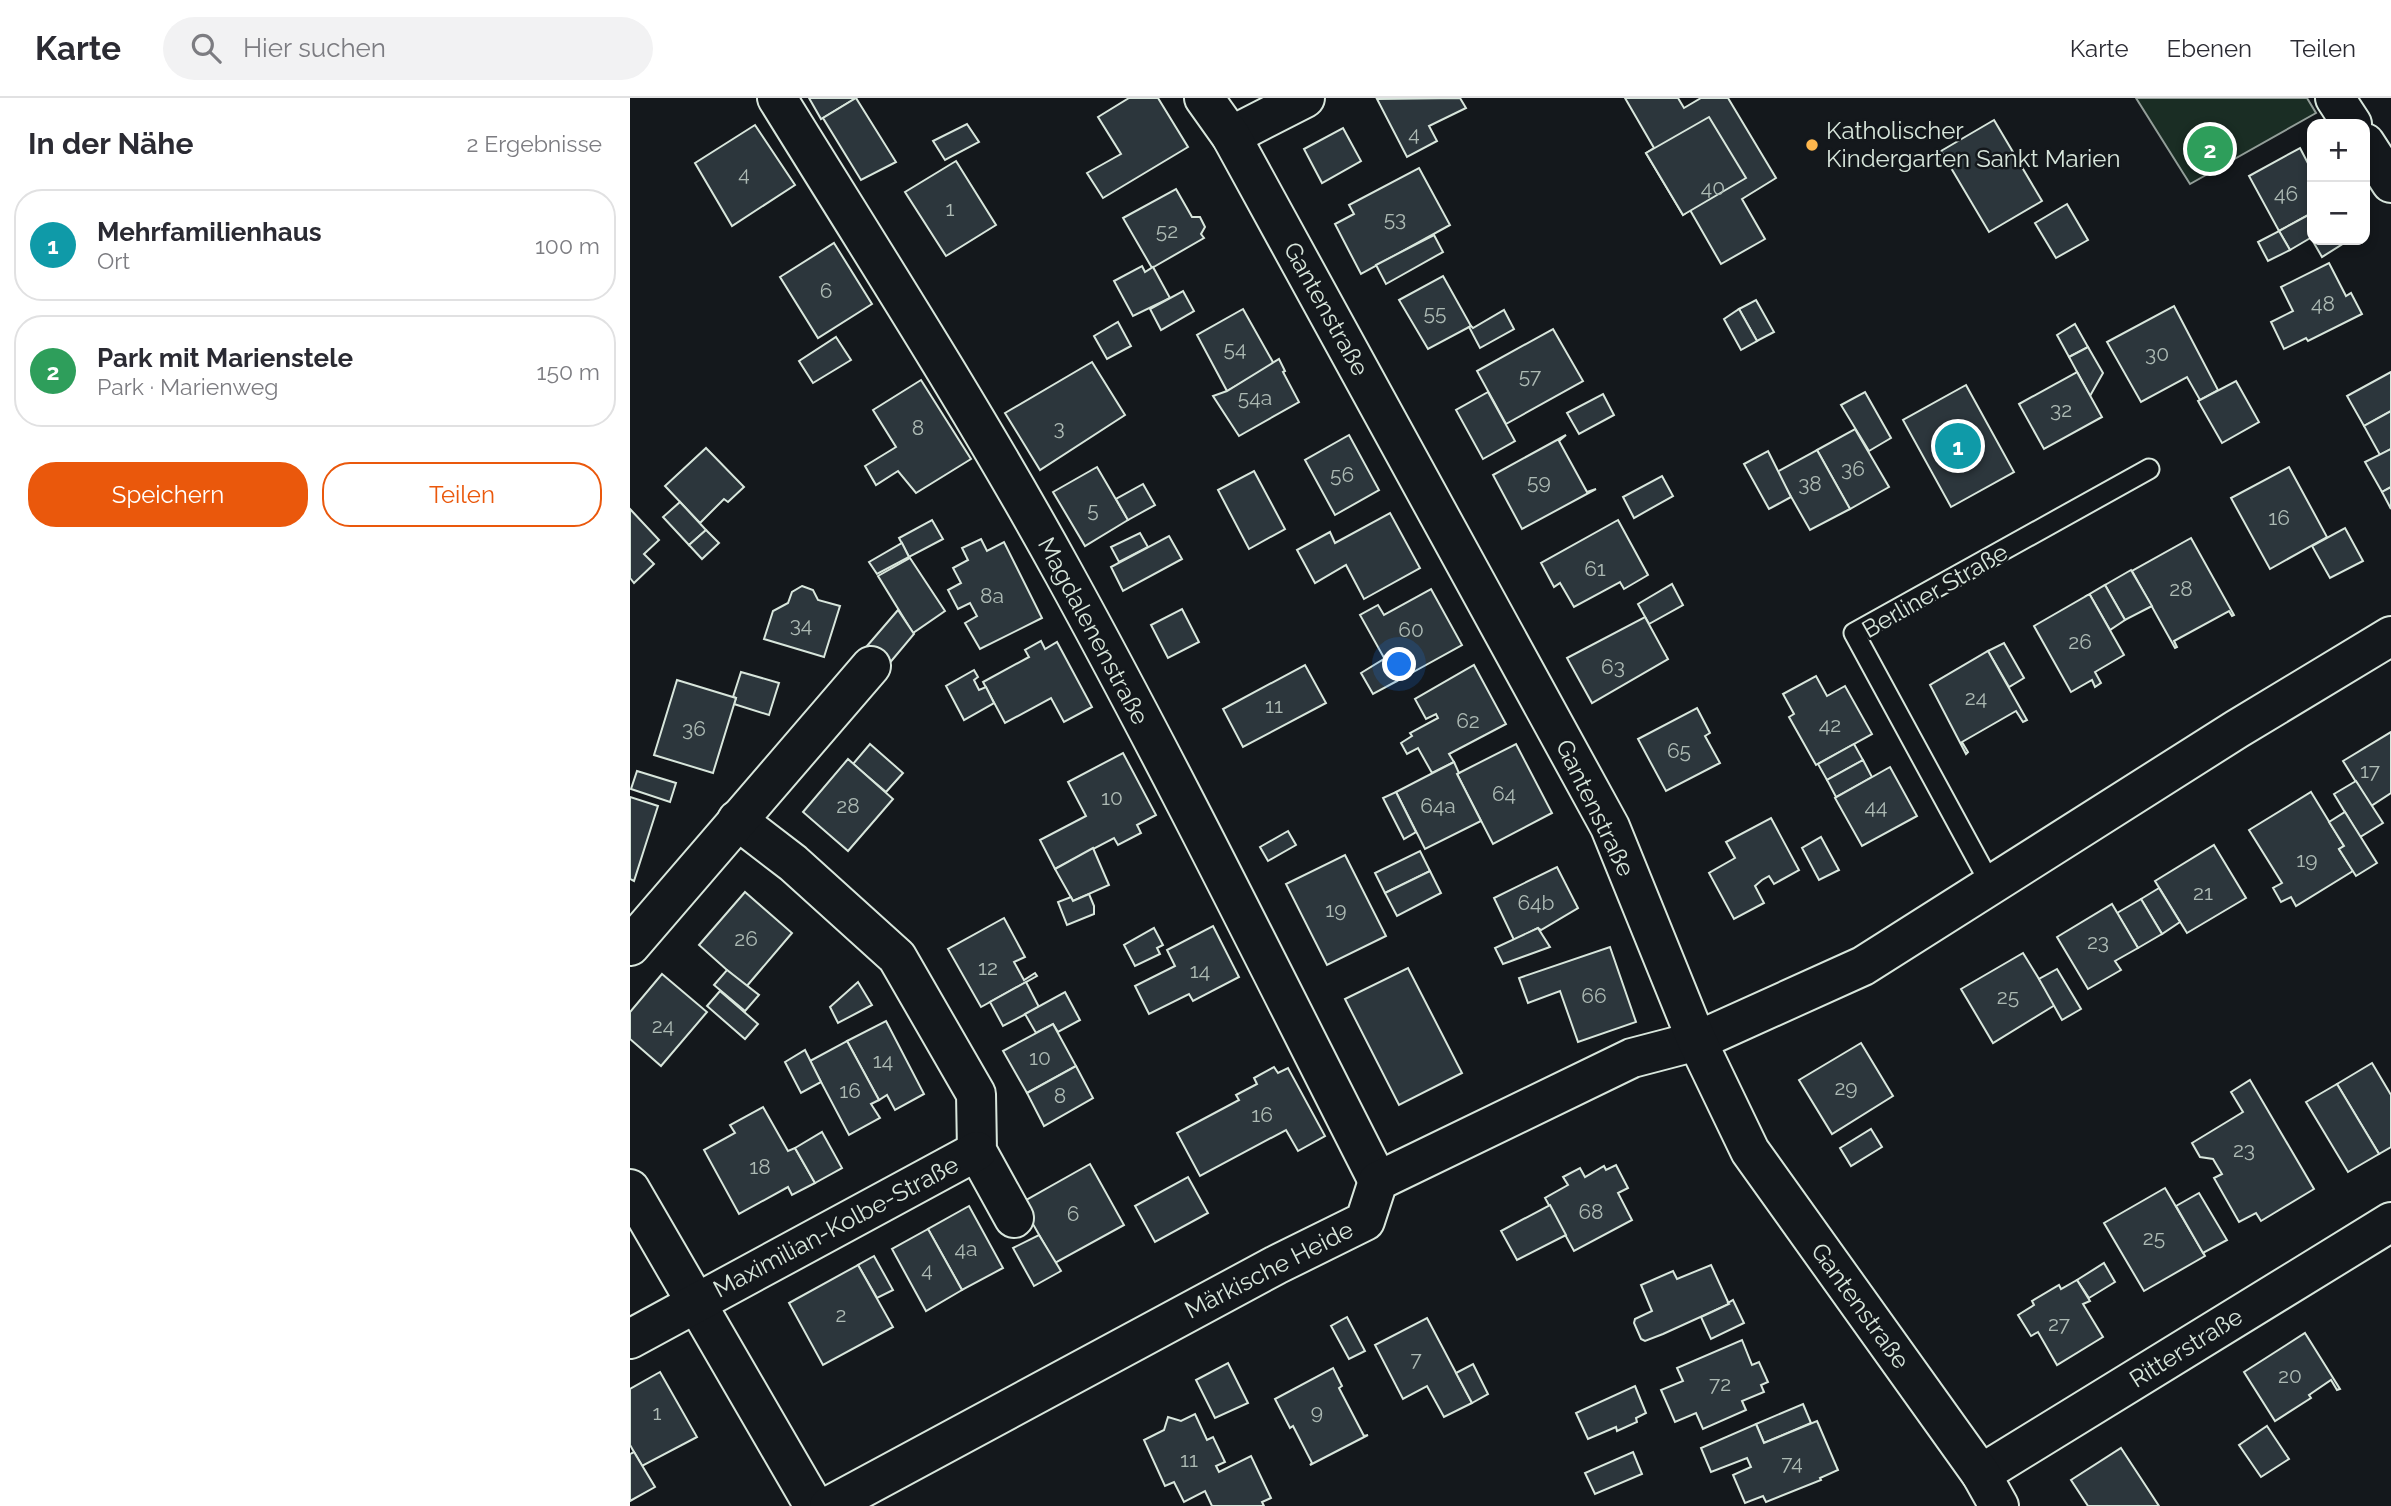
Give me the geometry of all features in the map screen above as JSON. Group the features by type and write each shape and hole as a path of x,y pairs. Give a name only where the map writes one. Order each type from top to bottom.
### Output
{"street":[{"name":"Magdalenenstraße","path":"777,98 971,410 1064,573 1378,1181"},
{"name":"Gantenstraße","path":"1204,98 1231,136 1609,827 1697,1041 1750,1151 1990,1490"},
{"path":"1231,136 1305,98"},
{"path":"2334,98 2349,119"},
{"path":"2370,152 2391,183"},
{"path":"1378,1181 1632,1058 1697,1041 1863,966 1990,883 2391,636"},
{"path":"630,946 871,666"},
{"name":"Maximilian-Kolbe-Straße","path":"737,820 793,863 897,957 976,1094 977,1150 1014,1218"},
{"name":"Maximilian-Kolbe-Straße","path":"630,1339 977,1150"},
{"name":"Märkische Heide","path":"829,1506 1276,1265 1365,1221 1378,1181"},
{"name":"Maximilian-Kolbe-Straße","path":"630,1189 814,1506"},
{"name":"Ritterstraße","path":"1990,1490 2391,1222"}],"lane":[{"name":"Berliner Straße","path":"1990,883 1854,633 2149,469"}],"green space":[{"path":"2136,98 2307,98 2316,113 2190,184"}],"building":[{"path":"809,98 856,98 821,119"},
{"path":"856,98 896,162 861,180 823,118"},
{"path":"1129,98 1158,98 1188,147 1103,198 1087,173 1121,154 1098,117"},
{"path":"1460,98 1466,108 1429,126 1437,141 1407,157 1377,99"},
{"path":"1625,98 1678,98 1684,108 1701,98 1728,98 1776,178 1742,199 1765,239 1721,264 1690,210 1683,215 1646,153 1654,148"},
{"path":"1709,117 1746,178 1683,215 1646,153"},
{"path":"1994,120 2042,201 1989,232 1941,151"},
{"path":"967,124 979,142 945,160 933,141"},
{"path":"755,125 795,185 732,226 695,163"},
{"path":"1343,128 1361,161 1322,183 1304,149"},
{"path":"2300,148 2307,161 2307,216 2279,231 2249,176"},
{"path":"956,161 996,225 946,256 905,192"},
{"path":"1419,168 1450,225 1361,274 1335,224 1354,214 1349,205"},
{"path":"1176,189 1192,217 1200,217 1205,227 1201,234 1204,238 1152,268 1123,218"},
{"path":"2067,204 2088,240 2056,258 2035,223"},
{"path":"2307,216 2307,240 2290,250 2279,231"},
{"path":"2279,231 2290,250 2268,261 2258,242"},
{"path":"1434,235 1443,252 1386,284 1376,265"},
{"path":"834,243 872,304 818,338 780,277"},
{"path":"2315,245 2341,245 2322,257"},
{"path":"2329,263 2346,296 2351,293 2362,314 2308,341 2306,338 2284,349 2271,322 2293,311 2281,287"},
{"path":"1142,266 1145,272 1153,267 1170,298 1133,316 1114,281"},
{"path":"1443,276 1471,326 1428,349 1399,300"},
{"path":"1183,291 1194,311 1161,330 1150,309"},
{"path":"1756,300 1774,332 1757,341 1739,309"},
{"path":"2174,306 2218,390 2200,400 2187,377 2141,402 2107,342"},
{"path":"1243,309 1274,364 1227,391 1197,335"},
{"path":"1739,309 1757,341 1741,350 1724,319"},
{"path":"1504,310 1514,329 1480,348 1469,327 1473,328"},
{"path":"1118,322 1131,346 1107,359 1094,336"},
{"path":"2075,324 2088,347 2069,357 2057,335"},
{"path":"1553,329 1583,381 1506,424 1477,371"},
{"path":"836,337 851,360 813,383 799,361"},
{"path":"2088,347 2103,373 2090,396 2069,357"},
{"path":"1279,359 1299,402 1239,436 1213,396 1227,391"},
{"path":"1092,362 1125,415 1040,470 1005,413"},
{"path":"2077,372 2102,417 2044,449 2019,404"},
{"path":"2391,372 2391,411 2364,426 2347,396"},
{"path":"921,380 971,459 916,493 898,471 876,485 865,466 896,447 873,410"},
{"path":"2236,381 2259,422 2222,443 2198,401"},
{"path":"1966,385 2014,472 1951,507 1903,420"},
{"path":"1488,392 1515,441 1483,459 1456,410"},
{"path":"1865,392 1891,438 1869,451 1841,405"},
{"path":"1603,394 1614,415 1579,434 1567,413"},
{"path":"2391,411 2391,449 2380,455 2364,426"},
{"path":"1855,429 1889,487 1850,509 1817,450"},
{"path":"1349,435 1379,490 1335,515 1305,460"},
{"path":"1566,435 1559,441 1587,492 1596,489 1522,529 1493,475"},
{"path":"706,448 744,487 728,502 724,499 700,523 665,486"},
{"path":"2391,449 2391,487 2382,492 2365,462"},
{"path":"1817,450 1850,509 1810,530 1777,472"},
{"path":"1768,451 1791,497 1769,509 1744,464"},
{"path":"1097,467 1128,520 1085,546 1053,492"},
{"path":"2289,467 2327,537 2270,569 2231,498"},
{"path":"1254,471 1285,529 1249,549 1218,490"},
{"path":"1662,476 1673,496 1634,518 1623,497"},
{"path":"1143,484 1155,505 1128,520 1116,499"},
{"path":"2391,487 2391,509 2382,492"},
{"path":"680,502 706,530 689,545 663,517"},
{"path":"630,509 659,540 644,554 654,564 634,583 630,578"},
{"path":"1390,513 1420,568 1364,599 1346,565 1315,583 1297,550 1330,532 1335,543"},
{"path":"932,520 943,539 909,557 899,538"},
{"path":"1618,520 1648,575 1624,589 1620,582 1574,607 1560,583 1554,587 1541,563"},
{"path":"2345,528 2363,561 2330,578 2312,546"},
{"path":"706,530 719,543 702,559 689,545"},
{"path":"1140,533 1148,547 1119,562 1111,547"},
{"path":"1169,536 1182,559 1123,591 1111,567"},
{"path":"2191,538 2234,615 2229,611 2174,641 2177,647 2175,648 2132,571"},
{"path":"981,539 987,551 1004,542 1042,618 980,649 965,623 977,616 970,603 958,609 948,590 961,583 953,568 968,560 962,548"},
{"path":"902,543 909,557 877,574 869,562"},
{"path":"910,558 945,611 913,633 878,576"},
{"path":"2131,570 2152,606 2125,620 2105,585"},
{"path":"1672,584 1683,605 1649,624 1638,604"},
{"path":"2105,585 2125,620 2110,630 2088,595"},
{"path":"802,586 813,590 818,600 840,606 824,657 764,639 773,611 788,603 792,592"},
{"path":"1431,589 1462,645 1397,681 1360,615 1378,605 1384,615"},
{"path":"2088,595 2124,655 2095,672 2101,683 2095,687 2092,680 2071,692 2034,626"},
{"path":"1182,609 1199,642 1168,658 1151,625"},
{"path":"898,610 914,634 888,665 867,646"},
{"path":"1645,617 1668,659 1592,703 1567,658"},
{"path":"1041,641 1045,649 1057,642 1092,707 1064,722 1051,698 1005,723 983,682 1029,657 1025,650"},
{"path":"2004,643 2024,678 2009,687 1988,651"},
{"path":"1988,651 2027,720 2023,722 2016,711 1962,742 1968,752 1966,754 1930,685"},
{"path":"1384,659 1397,681 1373,694 1361,673"},
{"path":"1305,665 1326,703 1243,747 1223,709"},
{"path":"1474,665 1506,724 1449,754 1454,762 1432,773 1418,748 1407,754 1401,743 1412,736 1410,733 1438,718 1436,714 1426,719 1415,699"},
{"path":"974,670 978,677 974,680 979,690 986,687 994,703 964,720 946,686"},
{"path":"741,672 779,683 769,715 734,704 736,698 733,697"},
{"path":"1816,676 1827,696 1845,686 1872,734 1816,765 1789,717 1794,714 1783,694"},
{"path":"677,680 736,698 713,773 654,755"},
{"path":"1697,708 1710,733 1705,736 1720,763 1666,791 1638,739"},
{"path":"2391,732 2391,793 2371,806 2343,761"},
{"path":"870,744 903,773 886,792 853,764"},
{"path":"1516,744 1552,813 1493,844 1457,774"},
{"path":"1854,744 1863,760 1827,780 1818,764"},
{"path":"1123,753 1156,815 1137,825 1141,833 1118,845 1114,838 1055,869 1040,840 1086,816 1068,782"},
{"path":"848,759 893,799 848,851 803,812"},
{"path":"1863,760 1872,777 1836,797 1827,780"},
{"path":"1454,762 1459,773 1457,774 1481,821 1425,849 1396,792"},
{"path":"1890,767 1917,816 1862,846 1835,798"},
{"path":"637,771 676,783 670,802 631,789"},
{"path":"2356,781 2383,823 2360,837 2334,794"},
{"path":"1396,792 1416,832 1404,839 1383,798"},
{"path":"2311,792 2344,846 2339,849 2353,871 2296,906 2291,897 2281,902 2273,888 2282,883 2249,830"},
{"path":"630,797 658,806 634,881 630,879"},
{"path":"2345,812 2377,863 2356,876 2339,849 2344,846 2329,822"},
{"path":"1771,818 1799,870 1774,884 1769,876 1762,880 1755,886 1764,903 1734,919 1709,873 1735,858 1726,842"},
{"path":"1288,831 1296,845 1268,861 1260,847"},
{"path":"1821,837 1839,870 1819,880 1802,848"},
{"path":"2214,845 2246,898 2187,933 2155,881"},
{"path":"1093,848 1109,885 1073,901 1055,869"},
{"path":"1420,851 1430,871 1385,893 1375,873"},
{"path":"1345,855 1386,936 1327,965 1286,884"},
{"path":"1557,867 1578,908 1541,930 1538,928 1514,940 1494,898"},
{"path":"1430,871 1441,893 1397,916 1385,893"},
{"path":"2159,888 2180,922 2162,934 2141,899"},
{"path":"745,892 792,933 746,987 699,945"},
{"path":"1089,894 1094,914 1067,925 1058,902 1071,897 1073,901"},
{"path":"2141,899 2162,934 2138,948 2117,913"},
{"path":"2112,904 2138,948 2115,961 2121,970 2088,989 2057,937"},
{"path":"1004,918 1025,957 1014,962 1024,980 1035,973 1037,976 981,1007 948,949"},
{"path":"1213,926 1239,977 1193,1001 1189,994 1149,1014 1135,986 1175,966 1167,950"},
{"path":"1154,928 1163,945 1157,948 1160,954 1135,966 1124,945"},
{"path":"1538,928 1550,947 1503,964 1495,948"},
{"path":"1610,947 1636,1022 1578,1042 1560,991 1528,1003 1519,978"},
{"path":"2023,953 2055,1005 1993,1043 1961,989"},
{"path":"1408,968 1462,1073 1399,1105 1345,999"},
{"path":"2057,969 2081,1009 2062,1020 2039,979"},
{"path":"727,970 759,995 745,1011 714,985"},
{"path":"662,974 707,1012 661,1066 630,1039 630,1012"},
{"path":"858,982 872,1005 838,1023 830,1007"},
{"path":"1026,982 1039,1007 1003,1026 990,1002"},
{"path":"720,991 758,1024 745,1039 707,1006"},
{"path":"1065,992 1080,1020 1058,1032 1053,1024 1036,1033 1025,1014"},
{"path":"886,1021 924,1094 895,1110 887,1095 879,1100 847,1041"},
{"path":"1053,1024 1076,1066 1027,1093 1003,1051"},
{"path":"847,1041 879,1100 871,1104 880,1118 849,1135 810,1061"},
{"path":"1861,1043 1893,1096 1832,1134 1799,1080"},
{"path":"805,1050 821,1082 801,1093 785,1062"},
{"path":"2372,1063 2391,1095 2391,1147 2379,1154 2337,1084"},
{"path":"1076,1066 1093,1098 1044,1126 1027,1093"},
{"path":"1274,1067 1278,1073 1288,1068 1325,1136 1298,1151 1286,1130 1200,1176 1177,1133 1239,1100 1236,1095 1257,1084 1254,1078"},
{"path":"2250,1080 2314,1189 2261,1221 2256,1213 2239,1222 2214,1178 2222,1174 2213,1159 2200,1157 2192,1143 2243,1112 2231,1092"},
{"path":"2337,1084 2379,1154 2348,1172 2306,1102"},
{"path":"763,1107 788,1151 795,1148 815,1183 792,1195 788,1187 739,1214 704,1150 735,1133 730,1125"},
{"path":"1871,1129 1882,1147 1851,1166 1840,1148"},
{"path":"822,1132 842,1168 815,1183 795,1148"},
{"path":"1090,1164 1124,1225 1055,1263 1021,1203"},
{"path":"1616,1165 1628,1188 1618,1193 1632,1220 1574,1251 1545,1198 1568,1185 1563,1177 1580,1168 1585,1177 1604,1166 1606,1170"},
{"path":"1188,1177 1208,1213 1155,1242 1135,1206"},
{"path":"2165,1188 2205,1256 2144,1291 2104,1223"},
{"path":"2199,1193 2227,1240 2203,1253 2176,1206"},
{"path":"1550,1205 1566,1235 1517,1260 1501,1231"},
{"path":"969,1206 1003,1268 962,1290 928,1229"},
{"path":"928,1229 962,1290 926,1311 892,1249"},
{"path":"1039,1235 1061,1271 1034,1286 1013,1248"},
{"path":"874,1256 893,1290 877,1298 858,1265"},
{"path":"2104,1263 2115,1282 2089,1298 2077,1280"},
{"path":"858,1265 893,1327 823,1365 789,1303"},
{"path":"1711,1265 1729,1304 1663,1334 1645,1341 1641,1339 1634,1323 1635,1319 1652,1311 1641,1285 1673,1271 1677,1279"},
{"path":"2077,1280 2090,1301 2083,1304 2103,1337 2057,1365 2038,1332 2031,1336 2018,1315 2034,1305 2032,1301 2059,1285 2061,1289"},
{"path":"1733,1300 1744,1323 1711,1339 1701,1317"},
{"path":"1347,1317 1365,1351 1349,1359 1331,1326"},
{"path":"1427,1318 1472,1403 1444,1417 1427,1386 1403,1399 1375,1345"},
{"path":"2305,1333 2340,1389 2337,1390 2331,1380 2309,1395 2311,1398 2275,1421 2244,1372"},
{"path":"1742,1340 1752,1365 1759,1362 1768,1382 1761,1385 1764,1392 1742,1401 1746,1410 1703,1429 1696,1413 1675,1422 1661,1390 1683,1381 1677,1368"},
{"path":"1228,1363 1248,1403 1215,1418 1196,1380"},
{"path":"1473,1364 1488,1394 1472,1403 1456,1373"},
{"path":"1333,1368 1342,1386 1339,1388 1364,1436 1368,1435 1310,1465 1312,1463 1293,1426 1290,1428 1275,1399"},
{"path":"660,1372 697,1437 642,1466 630,1445 630,1389"},
{"path":"1635,1386 1646,1413 1636,1418 1637,1422 1617,1431 1616,1427 1588,1439 1576,1413"},
{"path":"1803,1404 1811,1423 1764,1443 1756,1424"},
{"path":"1195,1414 1207,1440 1213,1437 1225,1462 1216,1466 1219,1472 1251,1456 1271,1498 1262,1502 1264,1506 1212,1506 1205,1491 1184,1502 1174,1482 1165,1486 1144,1440 1164,1430 1168,1417 1181,1421"},
{"path":"1817,1421 1838,1470 1820,1478 1821,1480 1766,1502 1763,1496 1745,1503 1733,1475 1751,1467 1747,1458 1711,1472 1701,1448 1756,1424 1764,1443"},
{"path":"2267,1426 2289,1459 2261,1477 2239,1445"},
{"path":"2121,1448 2159,1506 2088,1506 2071,1480"},
{"path":"634,1452 655,1487 630,1501 630,1454"},
{"path":"1633,1452 1642,1474 1595,1494 1585,1473"}],"place":[{"name":"Katholischer Kindergarten Sankt Marien","path":"1812,145"},
{"name":"Park mit Marienstele","path":"2210,149"},
{"name":"Mehrfamilienhaus","path":"1958,446"}]}
